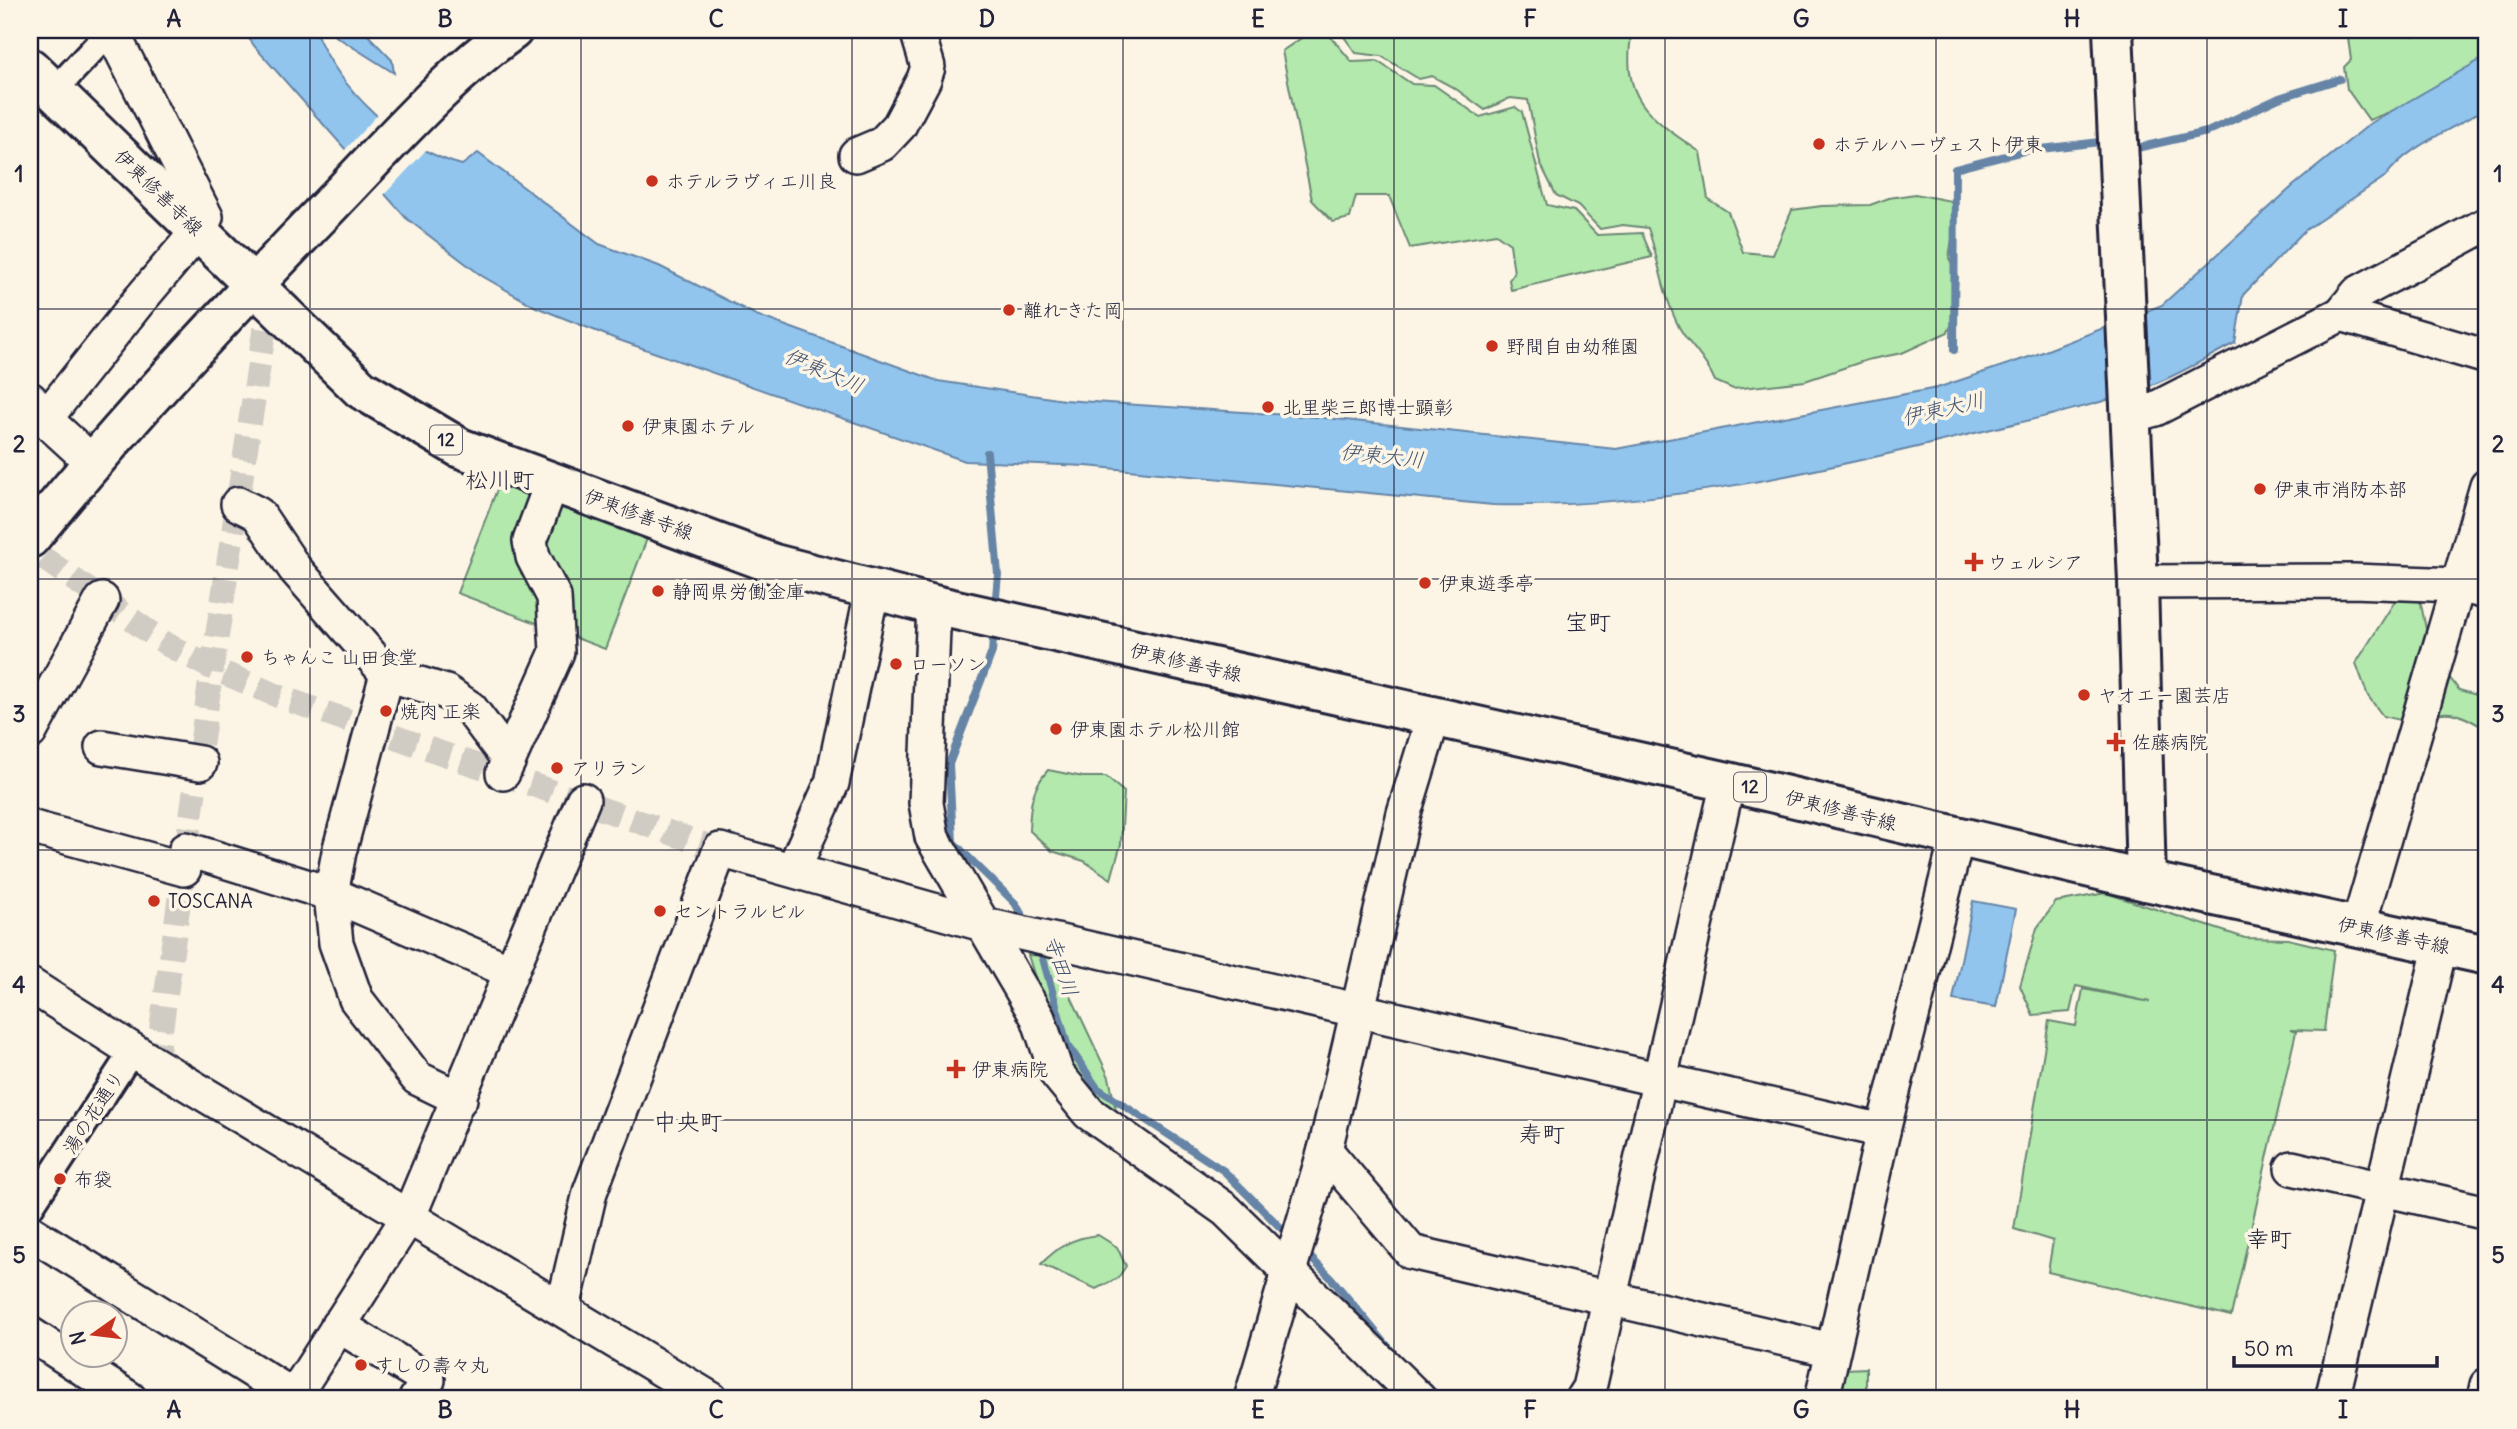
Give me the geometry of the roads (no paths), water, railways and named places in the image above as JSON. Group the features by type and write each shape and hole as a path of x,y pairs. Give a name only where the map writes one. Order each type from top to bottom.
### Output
{"main road":[{"path":"2113,30 2137,582 2146,881"},
{"path":"30,538 92,462 254,283 433,99 508,31"},
{"name":"伊東修善寺線","path":"42,80 360,388 460,448 774,564 872,591 994,619 1728,782 2146,881 2487,955"}],"street":[{"path":"42,80 111,30 206,217 199,230 138,302 38,409 92,462"},
{"path":"856,155 882,144 899,126 924,79 928,67 917,30"},
{"path":"2130,409 2155,409 2341,314 2358,293 2487,224"},
{"path":"2341,314 2487,356"},
{"path":"238,504 258,514 295,569 387,674 446,692 470,708 506,766 557,652 554,597 533,557 530,541 552,482"},
{"path":"2358,927 2472,588 2487,486"},
{"path":"2137,582 2353,581 2472,588"},
{"path":"793,870 832,783 872,591"},
{"path":"30,732 102,600"},
{"path":"934,605 926,803 932,837 999,928 1038,1018 1057,1073 1089,1113 1226,1210 1291,1268 1419,1399"},
{"path":"387,674 339,852 331,894 336,943 356,999 417,1078 460,1099"},
{"path":"1251,1399 1325,1150 1404,813 1433,718"},
{"path":"102,747 200,763"},
{"path":"1591,1396 1728,782"},
{"path":"30,1232 295,1398 338,1325 409,1216 583,800"},
{"path":"30,827 185,859 331,894 510,971"},
{"path":"1822,1399 1883,1131 1957,838"},
{"path":"563,1308 590,1192 720,850 999,928 1883,1131"},
{"path":"2332,1399 2441,944"},
{"path":"30,985 711,1399"},
{"name":"湯の花通り","path":"30,1208 133,1050"},
{"path":"1325,1150 1411,1252 1832,1350"},
{"path":"2292,1168 2487,1213"},
{"path":"338,1325 428,1380 416,1399"},
{"path":"30,1334 130,1399"},
{"path":"2484,1399 2487,1385"}],"water":[{"name":"伊東大川","path":"243,30 315,30 325,52 356,94 395,131 417,145 462,165 478,153 599,244 659,266 756,315 938,381 1064,400 1317,417 1616,449 1937,388 2035,355 2162,305 2293,186 2371,123 2487,56 2487,107 2419,146 2386,176 2304,231 2243,295 2235,343 2160,382 2063,412 1796,474 1614,501 1493,505 1086,466 965,461 616,339 536,307 482,276 406,218"},
{"path":"326,30 363,30 392,60 394,73"},
{"path":"1973,901 2016,909 1996,1007 1953,1000"}],"waterway":[{"path":"2137,148 2207,132 2279,98 2340,79"},
{"path":"1954,350 1955,169 2024,151 2100,142"},
{"name":"寺田川","path":"987,453 998,574 995,608"},
{"name":"寺田川","path":"994,628 992,652 949,764 953,842 1015,903 1027,924"},
{"name":"寺田川","path":"1040,948 1067,1044 1097,1088 1224,1171 1291,1238"},
{"name":"寺田川","path":"1303,1250 1331,1278 1389,1348"},
{"name":"寺田川","path":"1428,1387 1441,1399"}],"tunnel":[{"path":"156,1065 212,668 269,300"},
{"path":"43,558 168,645 212,668 283,698 720,850"}],"place":[{"name":"ホテルハーヴェスト伊東","path":"1819,144"},
{"name":"ホテルラヴィエ川良","path":"652,181"},
{"name":"離れ きた岡","path":"1009,310"},
{"name":"野間自由幼稚園","path":"1492,346"},
{"name":"北里柴三郎博士顕彰","path":"1268,407"},
{"name":"伊東園ホテル","path":"628,426"},
{"name":"伊東市消防本部","path":"2260,489"},
{"name":"ウェルシア","path":"1974,562"},
{"name":"伊東遊季亭","path":"1425,583"},
{"name":"静岡県労働金庫","path":"658,591"},
{"name":"ちゃんこ 山田食堂","path":"247,657"},
{"name":"ローソン","path":"896,664"},
{"name":"ヤオエー園芸店","path":"2084,695"},
{"name":"焼肉 正楽","path":"386,711"},
{"name":"伊東園ホテル松川館","path":"1056,729"},
{"name":"佐藤病院","path":"2116,742"},
{"name":"アリラン","path":"557,768"},
{"name":"TOSCANA","path":"154,901"},
{"name":"セントラルビル","path":"660,911"},
{"name":"伊東病院","path":"956,1069"},
{"name":"布袋","path":"60,1179"},
{"name":"すしの壽々丸","path":"361,1365"}],"district":[{"name":"松川町","path":"500,480"},
{"name":"宝町","path":"1588,622"},
{"name":"中央町","path":"688,1122"},
{"name":"寿町","path":"1542,1134"},
{"name":"幸町","path":"2269,1239"}]}
